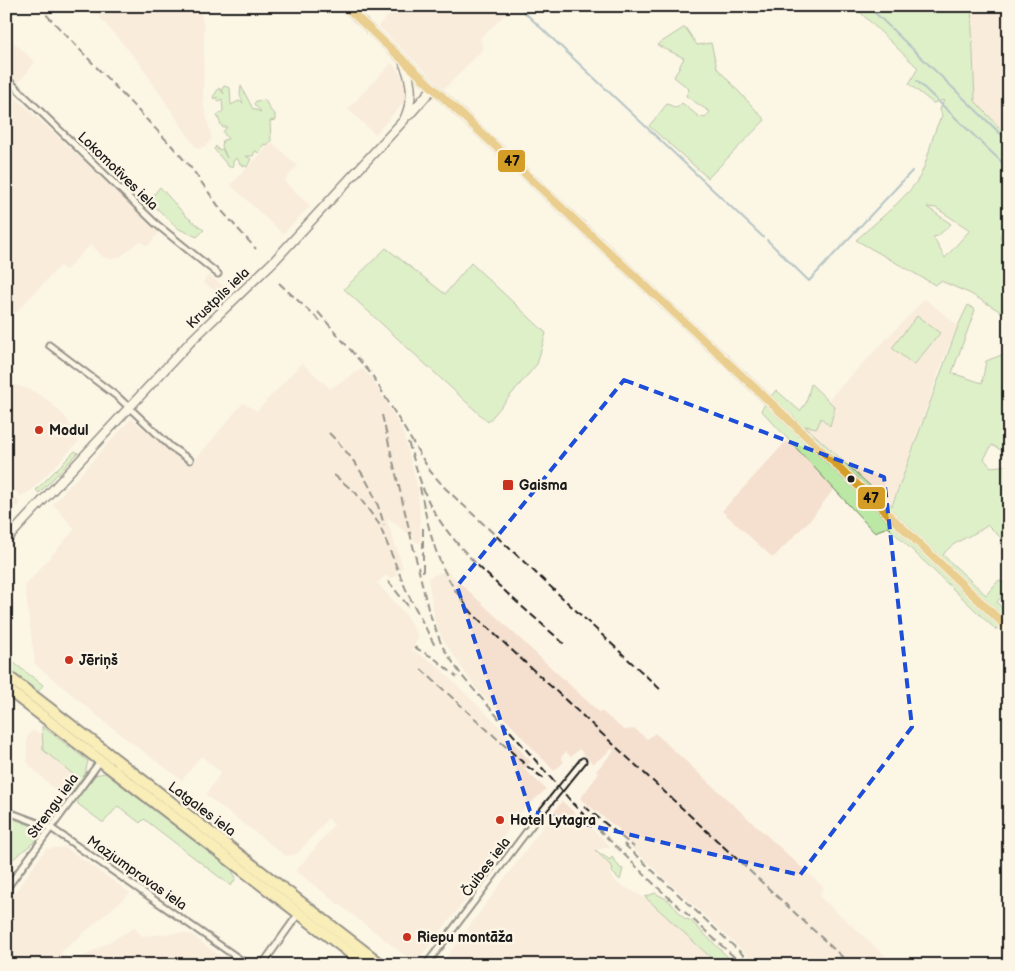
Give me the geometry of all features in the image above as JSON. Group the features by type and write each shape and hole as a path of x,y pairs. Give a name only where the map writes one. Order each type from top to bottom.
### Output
{"highway":[{"name":"Latgales iela","path":"6,675 103,757 366,965"},
{"name":"Latgales iela","path":"6,688 103,757 382,965"}],"street":[{"name":"Krustpils iela","path":"345,6 768,400 1009,629"},
{"name":"Krustpils iela","path":"6,540 193,340 269,266 404,120 411,106 412,91 410,77 402,60"},
{"name":"Lokomotīves iela","path":"6,78 155,223 218,274"},
{"path":"404,120 433,88"},
{"path":"49,345 98,381 171,447 190,460"},
{"name":"Strengu iela","path":"6,889 103,757"},
{"name":"Čuibes iela","path":"426,965 540,814 583,761"},
{"name":"Mazjumpravas iela","path":"6,811 51,828 248,965"},
{"path":"262,965 299,913"}],"highlighted area":[{"path":"624,380 884,477 912,727 800,875 530,811 457,586"}],"shaded area":[{"path":"90,6 199,6 204,27 203,104 212,139 205,146 197,149 138,61"},
{"path":"398,6 510,6 512,8 480,38 483,49 444,89 378,26"},
{"path":"971,6 1009,6 1009,138 975,101"},
{"path":"6,35 35,62 18,83 6,73"},
{"path":"392,63 404,80 407,99 375,134 348,109"},
{"path":"6,89 160,231 148,246 140,241 121,256 112,259 103,257 91,244 66,270 60,266 15,313 6,309"},
{"path":"272,142 297,166 284,181 310,206 283,234 231,185"},
{"path":"208,275 225,287 219,294 203,282"},
{"path":"925,299 958,326 944,357 892,506 804,425"},
{"path":"302,363 330,389 362,369 371,377 402,430 418,489 421,540 418,543 415,541 412,532 407,533 386,517 403,568 396,570 397,575 390,579 386,575 377,583 405,614 419,637 411,650 434,663 497,724 531,762 524,769 546,789 521,812 499,843 496,859 484,877 415,963 296,871 334,825 328,818 297,854 286,856 206,795 221,772 201,756 182,780 120,734 35,664 25,586 75,529 53,504 131,419 191,465 243,403 257,411"},
{"name":"Modul","path":"6,382 33,391 49,401 67,419 78,442 32,490 21,496 6,483"},
{"path":"792,435 840,481 811,519 773,558 722,511"},
{"path":"6,490 20,503 6,518"},
{"path":"446,570 599,712 601,711 624,730 635,729 647,739 655,733 823,887 819,896 895,965 758,965 617,834 620,830 580,799 599,773 596,771 614,751 612,749 593,764 579,749 571,757 566,752 561,757 564,762 554,771 475,687 442,638 435,621 428,578"},
{"path":"32,731 42,734 78,775 61,795 27,761 27,738"},
{"path":"562,801 611,847 595,850 613,868 609,872 617,883 650,901 719,965 441,965"},
{"path":"65,847 130,893 60,953 66,961 73,957 76,961 134,928 142,936 181,933 192,935 231,965 6,965 6,933 13,929 6,924 6,905 46,849"}],"green space":[{"path":"866,6 971,6 975,101 1009,138 1009,194 1000,239 1009,249 1009,310 1003,313 971,294 941,281 935,285 856,240 903,198 915,184 924,168 934,133 942,116 940,109 944,100 933,103 909,84 918,68 861,13","holes":["927,207 936,208 970,230 945,258 933,237 938,236 951,224"]},
{"path":"685,27 697,45 711,43 717,68 765,120 708,178 649,126 667,104 677,108 682,103 698,116 705,118 710,112 686,96 689,89 674,77 684,58 657,45"},
{"path":"224,86 230,88 231,105 239,101 243,103 240,95 241,86 253,109 261,112 254,104 256,101 265,100 271,111 275,114 275,120 270,121 271,141 267,145 264,144 259,153 255,151 253,156 246,156 251,159 247,167 240,164 237,158 233,161 233,167 229,167 214,149 216,146 218,150 222,149 227,158 222,146 223,140 228,139 223,132 227,127 222,127 217,115 223,111 222,99 218,101 217,97 214,99 213,97 219,88 224,94 222,89"},
{"path":"160,187 186,216 204,230 197,237 179,229 149,201"},
{"path":"386,248 445,294 471,263 546,333 537,364 488,422 344,289"},
{"path":"968,305 975,310 952,373 982,383 986,361 1007,353 1009,355 1009,464 1001,450 992,445 984,459 991,467 1009,465 1009,546 988,525 952,546 943,555 986,595 999,580 1009,587 997,602 1008,617 996,630 888,527 874,532 761,410 776,390 800,411 806,403 811,384 835,407 830,426 821,418 817,428 805,426 892,506 958,326"},
{"path":"917,316 940,333 914,365 892,348"},
{"path":"75,451 78,453 39,493 36,490"},
{"path":"6,657 43,685 38,692 6,667"},
{"path":"42,726 88,761 85,774 71,793 66,793 65,787 74,775 43,750"},
{"path":"105,773 231,869 236,878 231,886 144,819 140,823 118,806 102,822 78,804 77,799 95,775"},
{"path":"6,816 37,828 38,839 8,863 6,862"},
{"path":"595,850 610,860 612,857 620,868 623,869 620,880 612,872 613,868"},
{"path":"655,893 668,900 685,919 690,920 736,965 719,965 645,897"}],"waterway":[{"path":"868,6 1009,142"},
{"path":"872,10 876,6"},
{"path":"522,10 763,237"},
{"path":"917,81 1009,169"},
{"path":"767,240 809,281 912,171"}],"railway":[{"path":"38,6 171,145 192,169 222,211 256,249"},
{"path":"279,283 320,321"},
{"path":"318,312 372,375 430,471 445,488 662,691"},
{"path":"382,415 428,609 442,646 462,676 577,808"},
{"path":"329,433 348,453 363,475 375,498 384,525"},
{"path":"408,442 425,494 445,528 493,580 564,644"},
{"path":"334,475 356,493 379,524 407,592 436,648"},
{"path":"420,487 432,539 444,570 452,585 474,615 851,965"},
{"path":"423,527 423,572"},
{"path":"388,581 408,606"},
{"path":"414,647 434,658 457,677"},
{"path":"421,669 528,767 546,780"},
{"path":"572,803 655,885 743,965"},
{"path":"584,806 634,847"},
{"path":"624,844 754,965"}],"transit line":[{"name":"47","path":"345,6 768,400 1009,629"}],"place":[{"name":"Modul","path":"39,430"},
{"name":"Gaisma","path":"508,485"},
{"name":"Jēriņš","path":"69,660"},
{"name":"Hotel Lytagra","path":"500,820"},
{"name":"Riepu montāža","path":"407,937"}]}
